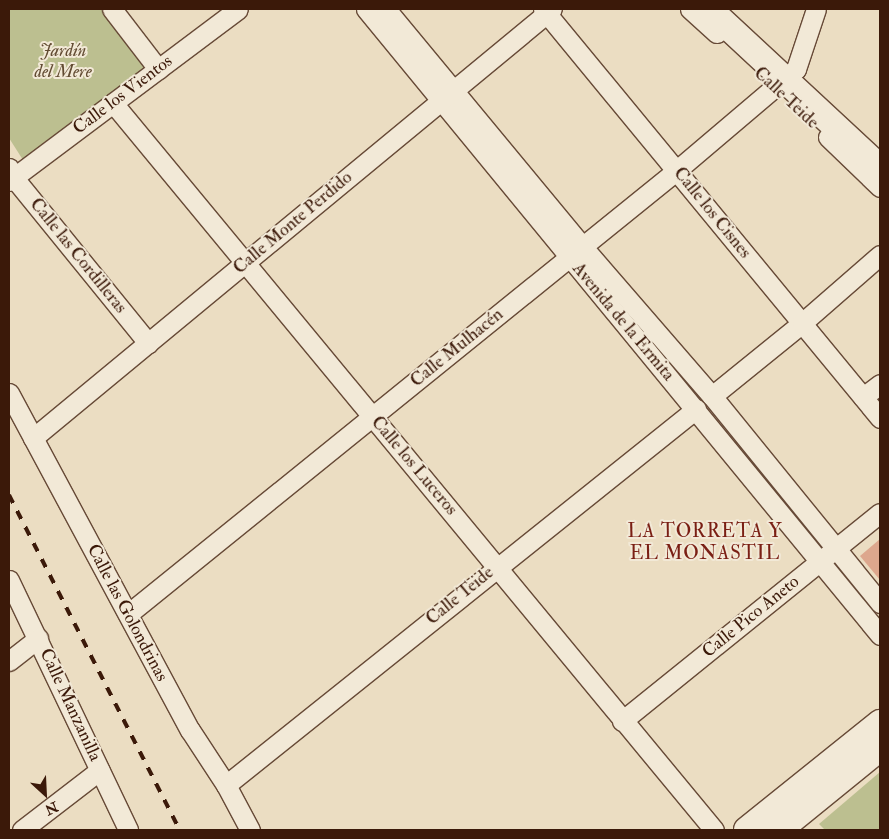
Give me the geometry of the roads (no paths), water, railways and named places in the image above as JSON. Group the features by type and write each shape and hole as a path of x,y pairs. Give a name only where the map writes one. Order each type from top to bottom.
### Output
{"street":[{"path":"112,9 158,69"},
{"name":"Calle los Vientos","path":"10,176 113,103 238,9"},
{"name":"Avenida de la Ermita","path":"366,9 447,96 576,252 696,409 880,635"},
{"name":"Avenida de la Ermita","path":"386,9 447,96"},
{"name":"Calle Teide","path":"690,9 785,78 880,187"},
{"path":"709,9 880,168"},
{"path":"729,9 785,78 880,147"},
{"path":"785,78 816,9"},
{"name":"Calle Monte Perdido","path":"33,438 447,96 548,10"},
{"name":"Calle los Cisnes","path":"548,10 880,418"},
{"name":"Calle Mulhacén","path":"128,614 677,170 785,78"},
{"name":"Calle los Luceros","path":"113,103 714,830"},
{"name":"Calle las Cordilleras","path":"10,176 148,343"},
{"name":"Avenida de la Ermita","path":"576,252 712,396 880,603"},
{"path":"712,396 802,323 880,255"},
{"path":"863,397 880,384"},
{"name":"Calle las Golondrinas","path":"9,393 190,730 226,785 250,830"},
{"name":"Calle Teide","path":"226,785 696,409"},
{"name":"Calle Pico Aneto","path":"622,721 880,513"},
{"name":"Calle Manzanilla","path":"9,580 128,830"},
{"path":"9,661 38,638"},
{"path":"747,830 880,722"},
{"path":"779,830 880,748"},
{"path":"22,830 100,770"}],"railway":[{"path":"9,495 180,830"}],"district":[{"name":"LA TORRETA Y EL MONASTIL","path":"705,543"}],"park label":[{"name":"Jardín del Mere","path":"63,62"}]}
